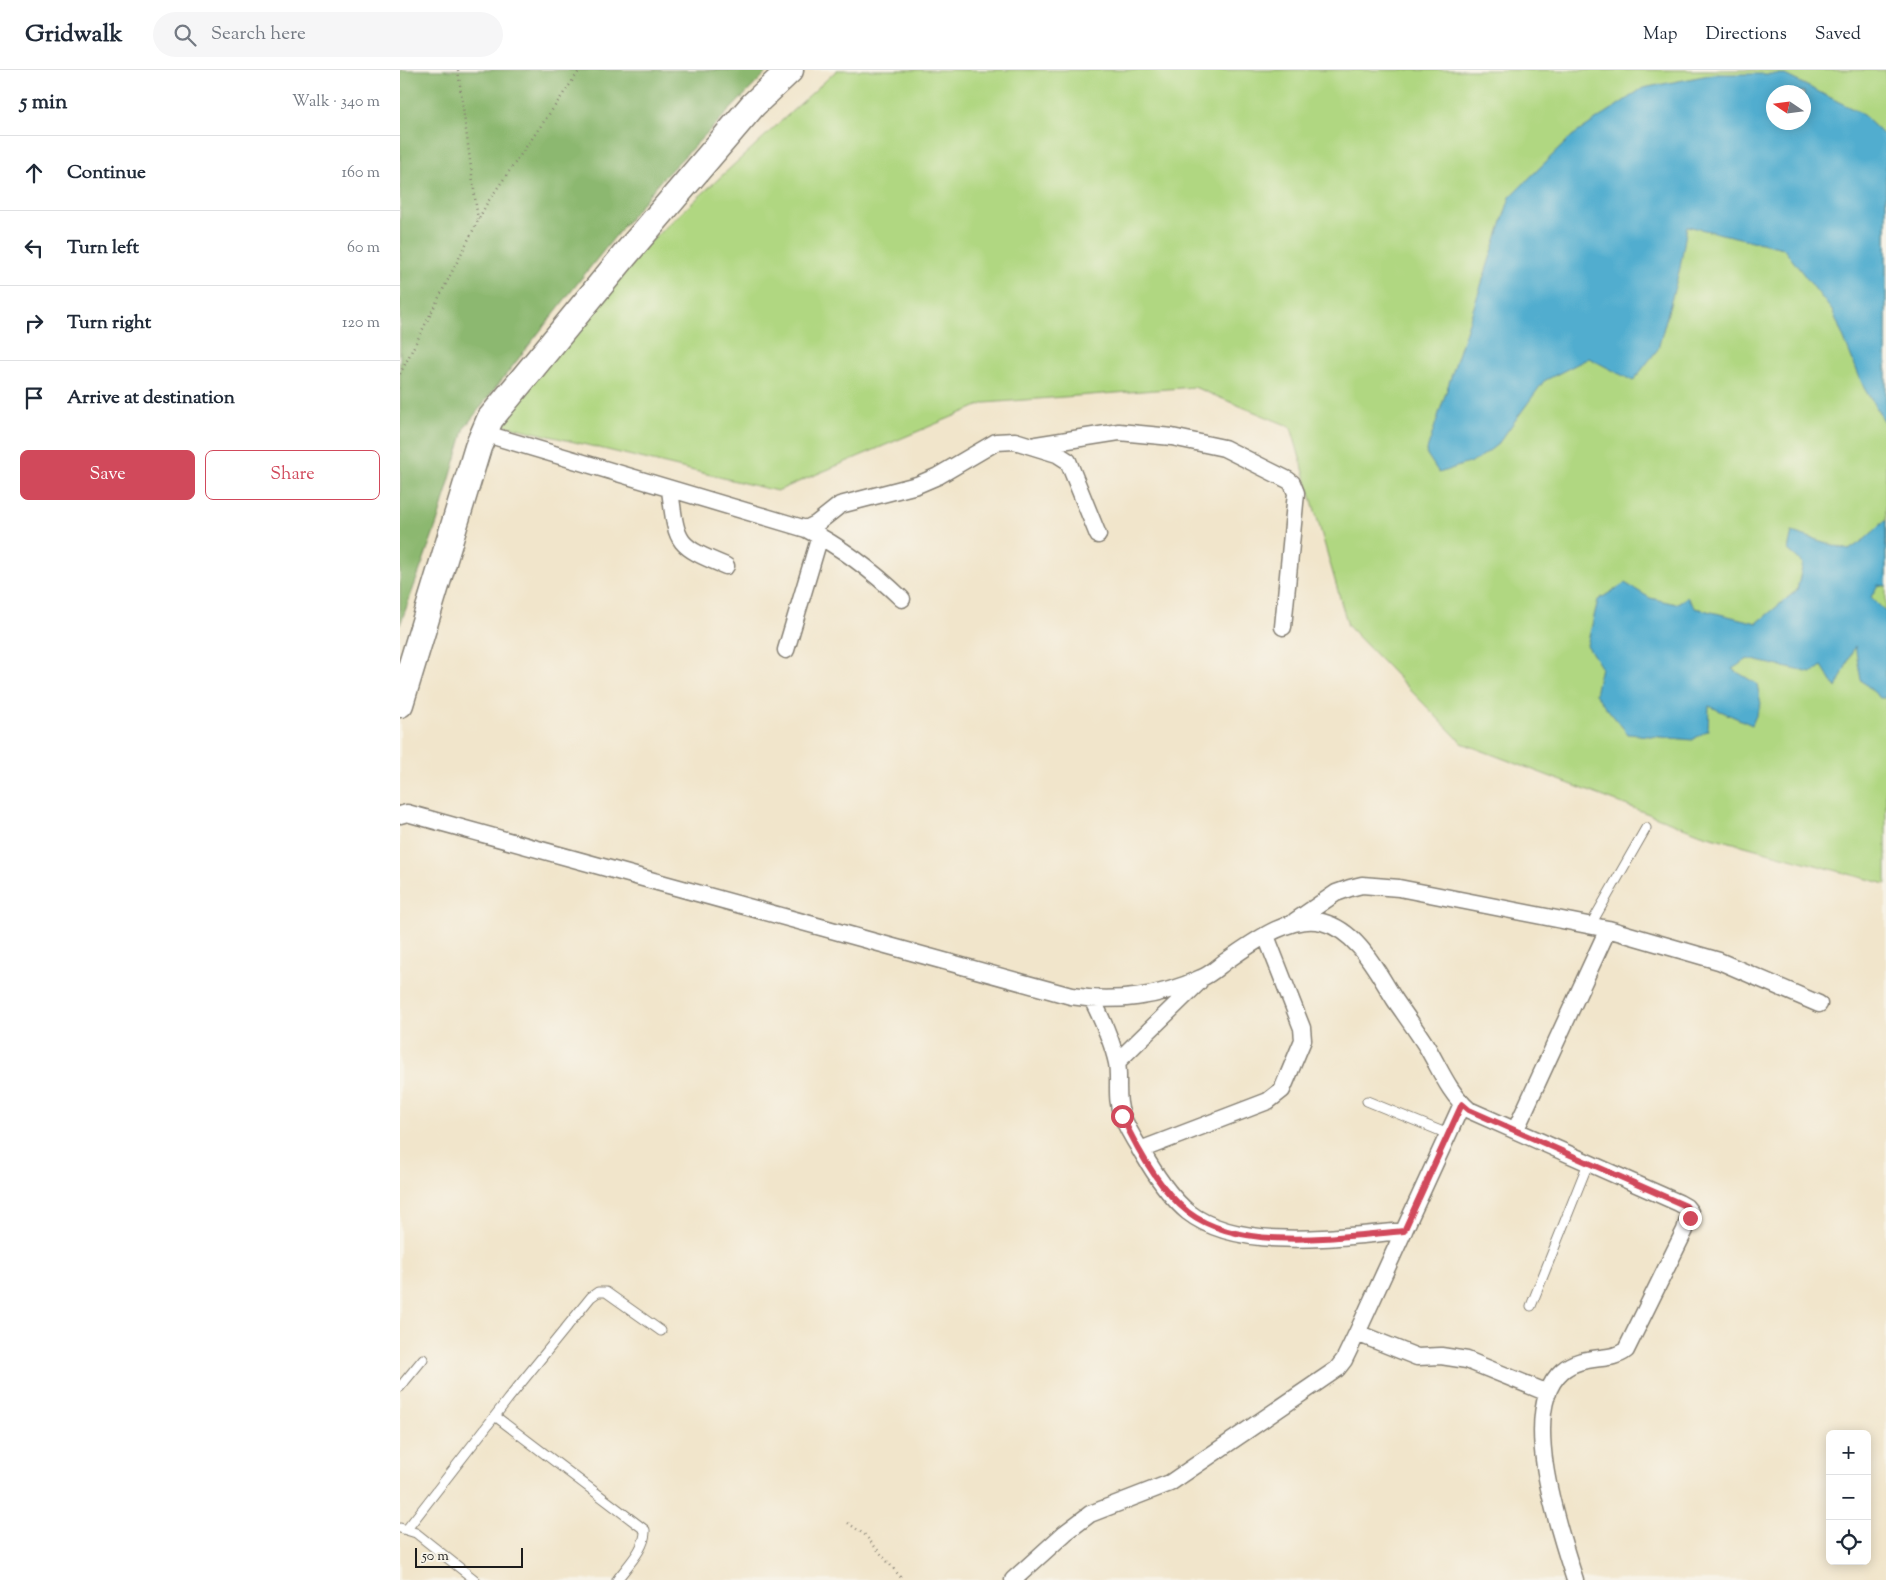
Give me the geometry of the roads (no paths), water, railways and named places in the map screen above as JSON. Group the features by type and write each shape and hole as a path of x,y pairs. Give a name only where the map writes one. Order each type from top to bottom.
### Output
{"main road":[{"path":"400,704 483,433 490,419 625,254 753,106 790,70"}],"street":[{"path":"1029,446 1119,432 1148,434 1217,446 1238,454 1288,480 1292,483 1296,493 1283,627"},
{"path":"483,433 813,532 859,560 902,599"},
{"path":"786,650 816,524 840,505 923,482 996,442 1015,441 1057,454 1068,461 1098,535"},
{"path":"670,490 678,536 684,545 694,552 726,566"},
{"path":"402,809 1072,996 1092,999 1133,997 1156,993 1202,978"},
{"path":"1290,925 1336,894 1362,885 1399,888 1608,929 1719,960 1818,1004"},
{"path":"1117,1062 1202,978 1266,936 1302,920 1323,922 1347,935 1356,944 1426,1046 1453,1093 1469,1110 1516,1129 1686,1206 1690,1212 1690,1218 1626,1350 1620,1354 1584,1359 1572,1365 1553,1382 1548,1394 1544,1415 1545,1472 1554,1514 1575,1580"},
{"path":"1516,1129 1608,929"},
{"path":"1140,1150 1268,1101 1282,1090 1301,1048 1302,1028 1266,936"},
{"path":"1092,999 1111,1040 1117,1062 1120,1109 1140,1150 1166,1190 1179,1204 1201,1220 1225,1230 1282,1238 1404,1231"},
{"path":"1013,1580 1065,1532 1090,1514 1170,1483 1326,1378 1344,1360 1462,1104"},
{"path":"1357,1332 1417,1357 1441,1356 1467,1360 1548,1394"}],"lane":[{"path":"1590,926 1646,828"},
{"path":"1367,1101 1448,1134"},
{"path":"1531,1306 1589,1162"},
{"path":"475,1580 416,1533 404,1528 581,1309 598,1292 606,1292 614,1296 661,1331"},
{"path":"400,1387 423,1360"},
{"path":"495,1416 645,1530 646,1537 642,1546 617,1580"}],"water":[{"path":"1714,74 1783,74 1805,85 1766,85 1766,130 1811,130 1811,88 1861,113 1886,137 1886,424 1864,388 1833,312 1783,248 1687,226 1680,268 1658,349 1633,381 1589,358 1544,381 1498,444 1477,460 1439,473 1426,453 1510,197 1572,136 1643,88"},
{"path":"1886,520 1886,586 1878,585 1871,597 1886,612 1886,698 1880,698 1861,680 1855,646 1836,688 1822,666 1811,673 1748,659 1732,669 1757,684 1761,704 1752,725 1709,706 1708,730 1692,740 1628,734 1595,694 1601,667 1587,645 1598,600 1625,583 1650,598 1676,604 1687,597 1695,608 1757,623 1797,590 1803,563 1788,550 1792,532 1849,550 1865,539"}]}
